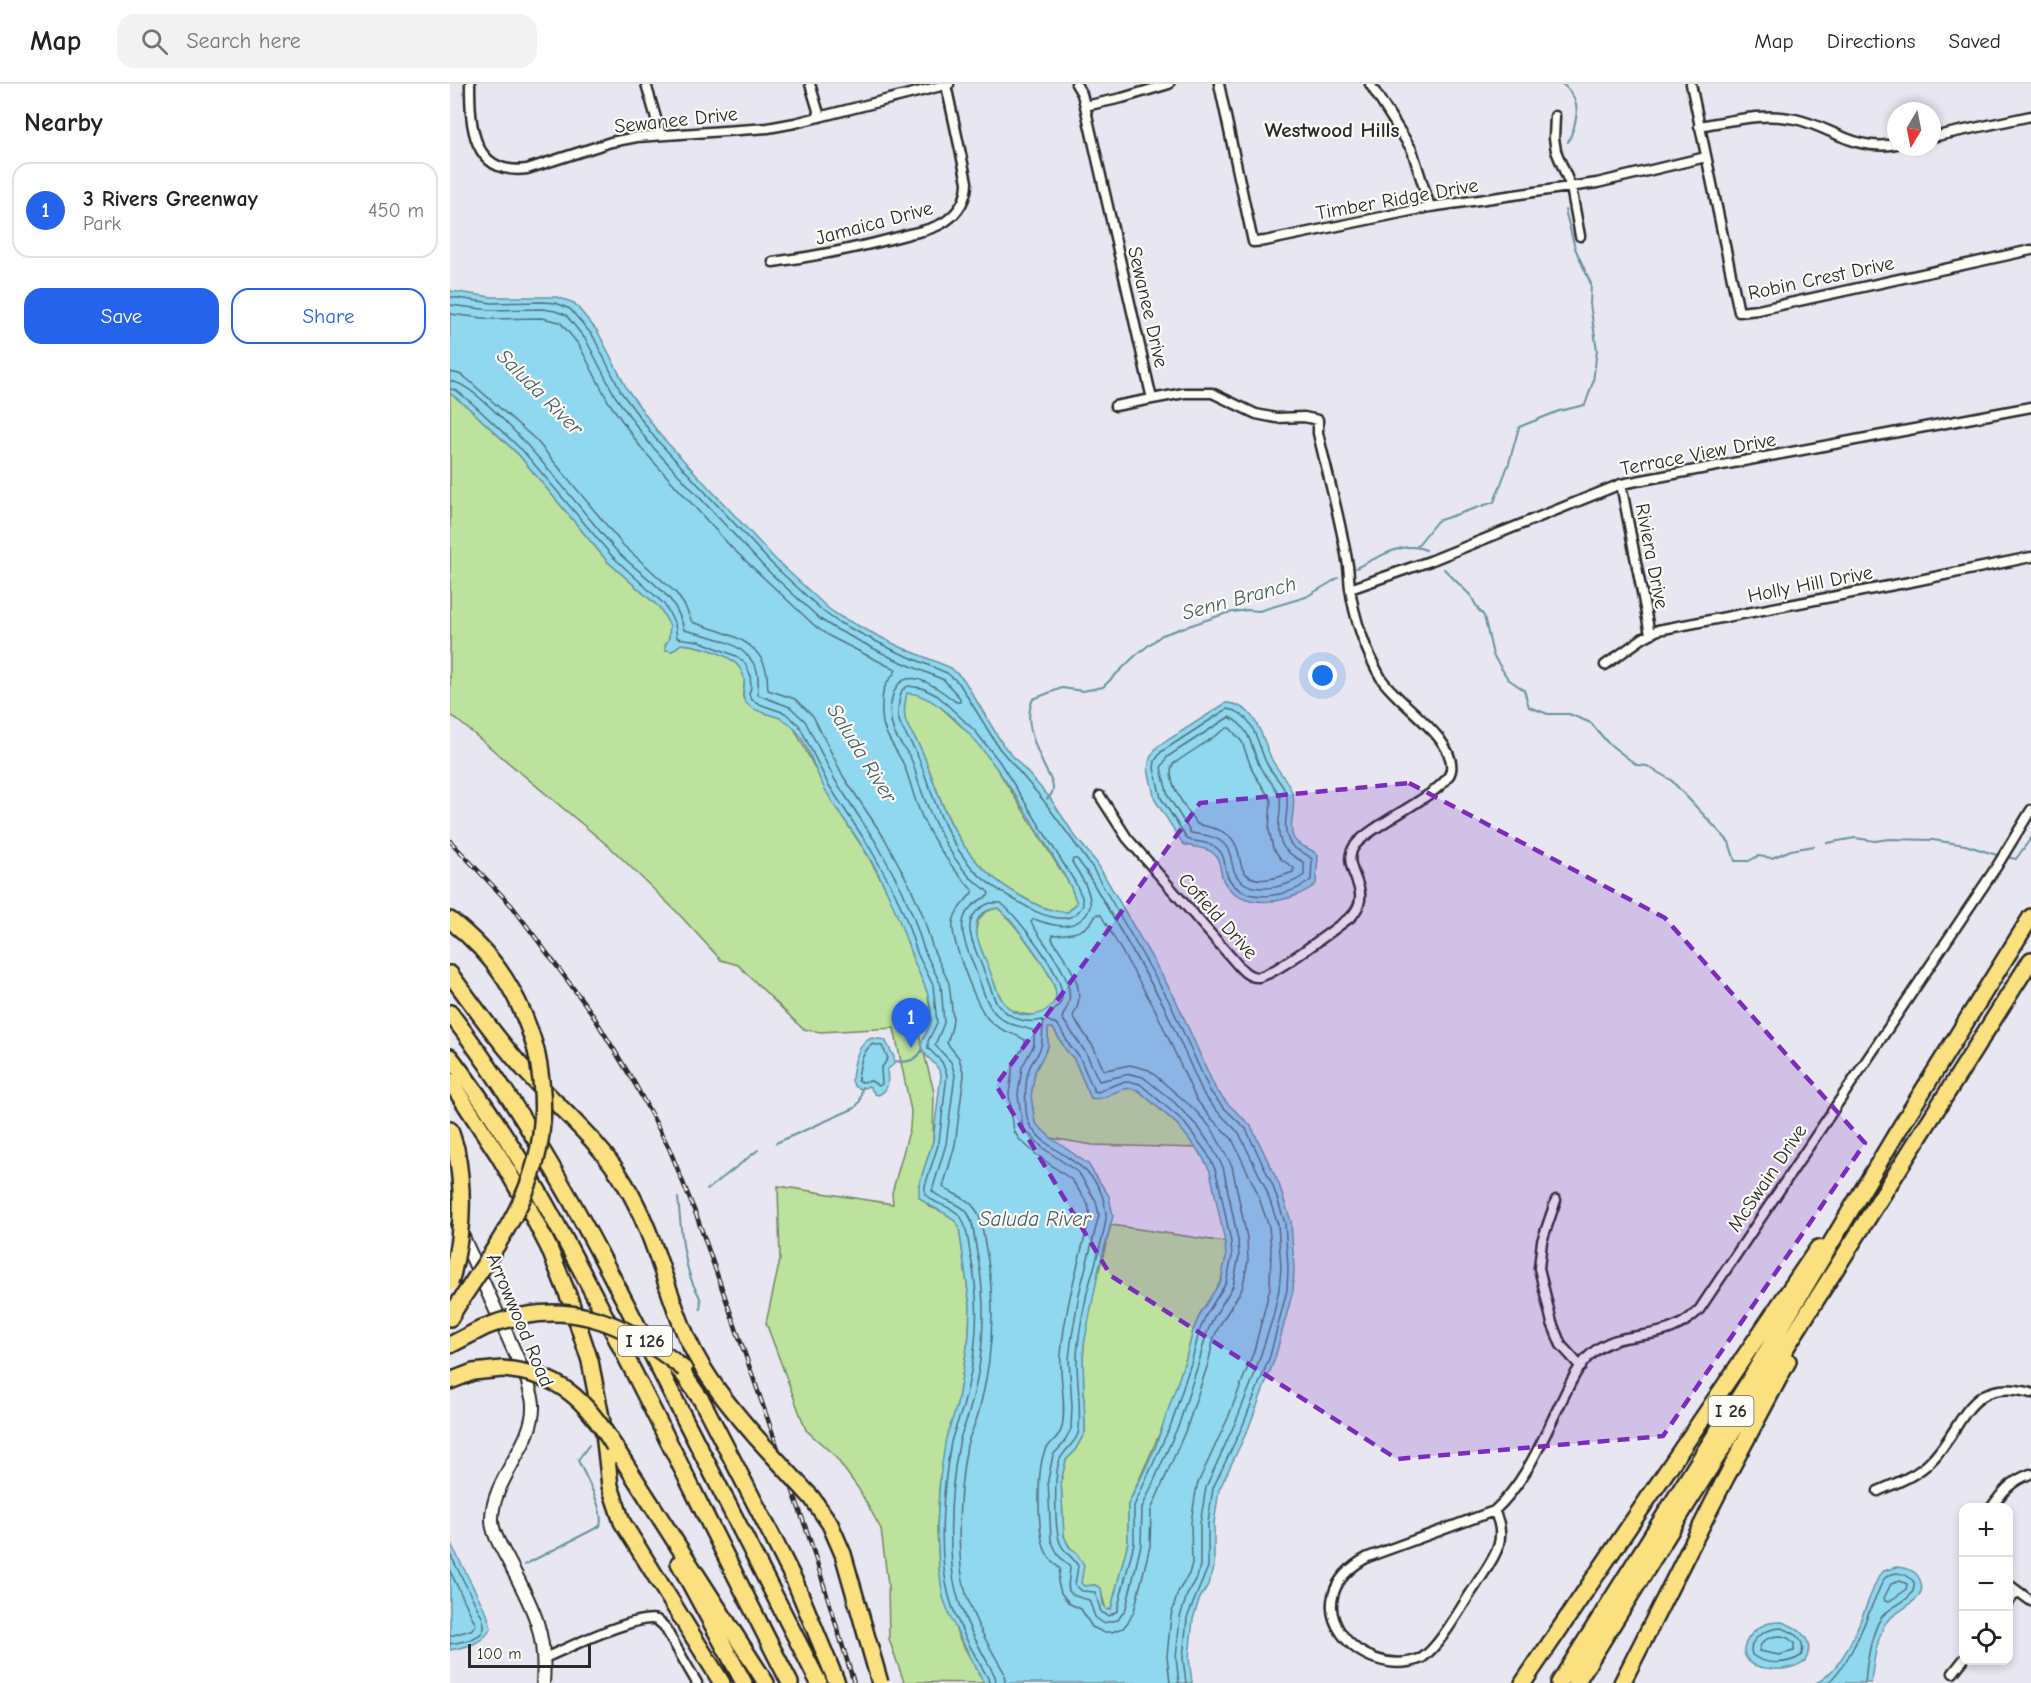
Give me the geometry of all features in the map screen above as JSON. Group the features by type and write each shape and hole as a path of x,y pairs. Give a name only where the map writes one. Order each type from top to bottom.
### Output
{"highway":[{"name":"I 26","path":"1559,1683 1746,1386 1896,1134 2031,917"},
{"path":"450,920 486,952 501,970 522,1009 536,1050 543,1111 531,1181 520,1206 506,1232 454,1312"},
{"name":"I 26","path":"1576,1683 2031,960"},
{"path":"450,974 522,1067 597,1146 616,1170 635,1202 648,1231 691,1347 726,1405"},
{"name":"I 126","path":"450,1012 483,1056 570,1197 634,1317 819,1683"},
{"name":"I 126","path":"450,1058 472,1086 512,1147 555,1221 664,1429 697,1500 790,1683"},
{"path":"450,1081 526,1203 549,1248 570,1300 590,1361 604,1433 610,1486 622,1522 722,1683"},
{"path":"450,1130 460,1172 463,1206 457,1257 450,1283"},
{"path":"1527,1677 1764,1325 1896,1134"},
{"path":"1622,1683 1792,1352 1868,1217"},
{"path":"450,1345 485,1327 513,1317 571,1313 613,1324 637,1335 660,1350 726,1405 812,1498 830,1524 843,1554 880,1683"},
{"path":"660,1350 684,1375 702,1401 796,1584 837,1683"},
{"path":"450,1381 473,1372 502,1369 540,1376 568,1390 590,1411 766,1683"},
{"path":"630,1470 744,1683"}],"street":[{"name":"Sewanee Drive","path":"470,84 472,134 479,148 489,160 501,168 514,171 527,169 611,142 661,135 768,128 947,85"},
{"path":"646,84 661,135"},
{"path":"810,84 820,117"},
{"name":"Sewanee Drive","path":"1076,84 1085,106 1152,399"},
{"path":"1085,106 1122,99 1169,84"},
{"name":"Timber Ridge Drive","path":"1219,84 1252,242 1430,207 1571,187 1648,172 1706,157"},
{"path":"1370,84 1412,150 1430,207"},
{"name":"Robin Crest Drive","path":"1691,84 1739,312 1758,310 2031,250"},
{"name":"Jamaica Drive","path":"773,262 820,256 862,247 933,228 953,215 965,198 967,182 947,85"},
{"path":"1555,116 1556,151 1571,187 1580,236"},
{"path":"1699,126 1756,117 1779,116 1813,124 1856,143 1871,146 1887,145"},
{"path":"1941,135 2031,116"},
{"name":"Cofield Drive","path":"1100,796 1127,837 1236,963 1250,975 1259,976 1279,967 1353,916 1360,903 1360,892 1350,858 1354,846 1370,830 1442,786 1451,771 1451,757 1436,735 1382,679 1360,631 1318,433 1318,420 1304,417 1276,418 1256,414 1212,393 1184,393 1152,399"},
{"path":"1115,406 1152,399"},
{"name":"Terrace View Drive","path":"1350,589 1430,561 1621,484 2031,407"},
{"name":"Riviera Drive","path":"1621,484 1650,634"},
{"name":"Holly Hill Drive","path":"1605,665 1658,630 1915,581 2031,556"},
{"name":"McSwain Drive","path":"1494,1511 1499,1520 1501,1533 1495,1556 1428,1653 1410,1664 1386,1667 1366,1661 1345,1646 1334,1629 1332,1608 1337,1587 1350,1569 1368,1557 1494,1511 1520,1483 1572,1381 1589,1356 1604,1344 1620,1338 1671,1329 1699,1310 1997,866 2031,810"},
{"path":"1556,1200 1542,1241 1539,1268 1552,1323 1561,1346 1581,1367"},
{"name":"Arrowwood Road","path":"450,1208 528,1382 533,1405 526,1435 493,1504 492,1523 498,1541 536,1615 545,1658 543,1683"},
{"path":"1878,1491 1916,1473 1930,1462 1973,1402 1986,1394 2000,1390 2031,1392"},
{"path":"1995,1503 2006,1487 2016,1479 2030,1474"},
{"path":"2013,1588 2031,1600"},
{"path":"2013,1596 2017,1592"},
{"path":"545,1658 613,1629 646,1619 658,1620 664,1626 697,1683"},
{"path":"1953,1673 1959,1665"}],"highlighted area":[{"path":"1409,783 1665,918 1865,1143 1663,1436 1397,1459 1111,1276 996,1085 1200,803"}],"green space":[{"path":"450,393 519,455 607,561 660,608 670,626 669,638 665,646 672,651 681,644 689,645 726,656 740,668 744,675 743,698 757,710 783,718 794,728 832,801 865,851 890,896 901,921 912,957 927,987 931,1022 917,1026 934,1092 933,1141 919,1185 928,1206 950,1216 959,1227 970,1306 969,1336 957,1405 940,1477 937,1526 939,1569 958,1636 984,1683 904,1682 889,1639 888,1585 881,1529 858,1488 834,1455 806,1430 766,1323 780,1260 778,1186 893,1204 892,1193 910,1128 911,1111 894,1028 820,1032 803,1029 738,965 721,960 676,911 612,849 450,714"},
{"path":"907,692 920,694 934,701 971,735 994,764 1070,885 1077,903 1068,912 1048,909 1017,894 981,866 968,851 948,817 920,747 908,727 904,714"},
{"path":"998,908 1032,948 1053,983 1056,1000 1046,1012 1029,1015 1011,1009 1004,1003 997,990 977,939 976,927 983,915"},
{"path":"1048,1028 1053,1028 1074,1059 1091,1098 1126,1088 1138,1090 1178,1125 1197,1148 1093,1145 1051,1138 1035,1123 1031,1096 1035,1071 1048,1047"},
{"path":"1111,1225 1225,1242 1226,1257 1221,1281 1201,1312 1193,1331 1166,1419 1128,1505 1128,1542 1111,1609 1106,1610 1100,1588 1095,1585 1084,1586 1080,1583 1082,1568 1080,1562 1064,1536 1061,1481 1066,1460 1074,1452 1085,1432 1084,1344 1092,1297"}],"water":[{"name":"Saluda River","path":"450,291 492,297 557,297 574,303 598,332 627,389 660,435 776,560 829,609 841,617 898,646 951,668 964,680 1003,745 1050,798 1075,836 1097,863 1175,998 1215,1088 1251,1126 1279,1184 1291,1222 1293,1291 1275,1358 1249,1427 1219,1490 1214,1524 1214,1568 1193,1619 1189,1658 1192,1683 984,1683 951,1619 943,1597 939,1569 937,1526 940,1477 946,1438 957,1405 969,1336 970,1306 959,1227 951,1217 919,1197 919,1185 933,1141 941,1075 922,1049 921,1045 931,1020 930,1002 892,902 861,844 826,791 803,741 792,726 781,719 753,709 745,702 744,679 741,671 728,658 699,647 681,644 672,651 666,650 670,626 660,608 607,561 519,455 450,393","holes":["907,693 929,700 953,717 999,772 1041,835 1070,885 1077,903 1068,912 1048,909 1017,894 981,867 968,851 948,817 920,747 908,728 904,714","998,908 1042,962 1054,986 1056,998 1051,1006 1041,1013 1019,1014 1002,1001 976,933 979,917 986,911","1048,1028 1053,1028 1074,1059 1091,1098 1097,1099 1125,1089 1138,1090 1178,1125 1202,1156 1210,1171 1225,1242 1226,1257 1221,1281 1201,1312 1193,1331 1155,1448 1128,1505 1128,1542 1111,1609 1107,1610 1103,1604 1101,1588 1095,1585 1084,1586 1081,1583 1084,1565 1075,1551 1069,1547 1064,1536 1061,1481 1066,1460 1074,1452 1085,1432 1084,1344 1099,1268 1113,1216 1109,1196 1088,1164 1051,1138 1035,1123 1031,1096 1035,1071 1048,1047"]},
{"path":"1226,703 1245,709 1257,724 1272,760 1287,781 1291,791 1294,801 1291,827 1293,837 1295,841 1318,856 1316,884 1295,896 1282,900 1255,901 1243,898 1232,891 1224,882 1216,856 1206,849 1183,844 1155,800 1148,769 1150,758 1157,747"},
{"path":"872,1038 885,1040 894,1057 894,1064 887,1070 888,1081 885,1091 878,1095 869,1086 861,1089 854,1086 852,1080 859,1050 867,1040"},
{"path":"450,1542 487,1614 491,1628 479,1641 450,1650"},
{"path":"1896,1567 1913,1572 1920,1580 1922,1587 1920,1594 1909,1605 1885,1624 1877,1645 1871,1683 1816,1683 1828,1675 1847,1650 1879,1576 1884,1571"},
{"path":"1782,1622 1795,1628 1807,1641 1809,1647 1805,1661 1794,1667 1780,1669 1752,1664 1744,1650 1749,1637 1766,1624"}],"waterway":[{"path":"1562,84 1573,97 1577,111 1568,142"},
{"path":"1417,546 1437,521 1494,502 1509,463 1519,427 1559,411 1585,405 1593,382 1597,350 1590,304 1591,284 1575,248 1565,210"},
{"name":"Senn Branch","path":"1356,568 1399,549 1417,547 1426,550"},
{"name":"Senn Branch","path":"1444,569 1471,596 1484,616 1493,655 1508,679 1524,690 1529,707 1548,714 1569,714 1591,723 1607,742 1637,765 1647,766 1671,780 1729,842 1735,861 1749,861 1758,856 1772,858 1791,850 1814,846"},
{"name":"Senn Branch","path":"1047,799 1052,794 1053,787 1031,732 1029,715 1033,699 1062,688 1083,691 1103,687 1136,655 1162,635 1227,613 1259,611 1306,597 1338,578"},
{"name":"Senn Branch","path":"1827,843 1855,838 1875,841 1933,840 1965,845 2000,856"},
{"name":"Senn Branch","path":"2006,857 2016,859 2031,838"},
{"path":"894,1061 911,1060 917,1057 922,1050"},
{"path":"776,1143 855,1108 860,1101 862,1087"},
{"path":"707,1190 758,1150"},
{"path":"678,1198 682,1239 691,1279 700,1297 700,1309"},
{"path":"524,1565 600,1526 600,1511 578,1460 589,1445"}],"railway":[{"path":"450,841 512,906 591,1012 635,1084 669,1148 697,1217 809,1537 854,1683"}],"place":[{"name":"3 Rivers Greenway","path":"911,1048"}],"district":[{"name":"Westwood Hills","path":"1332,130"}]}
